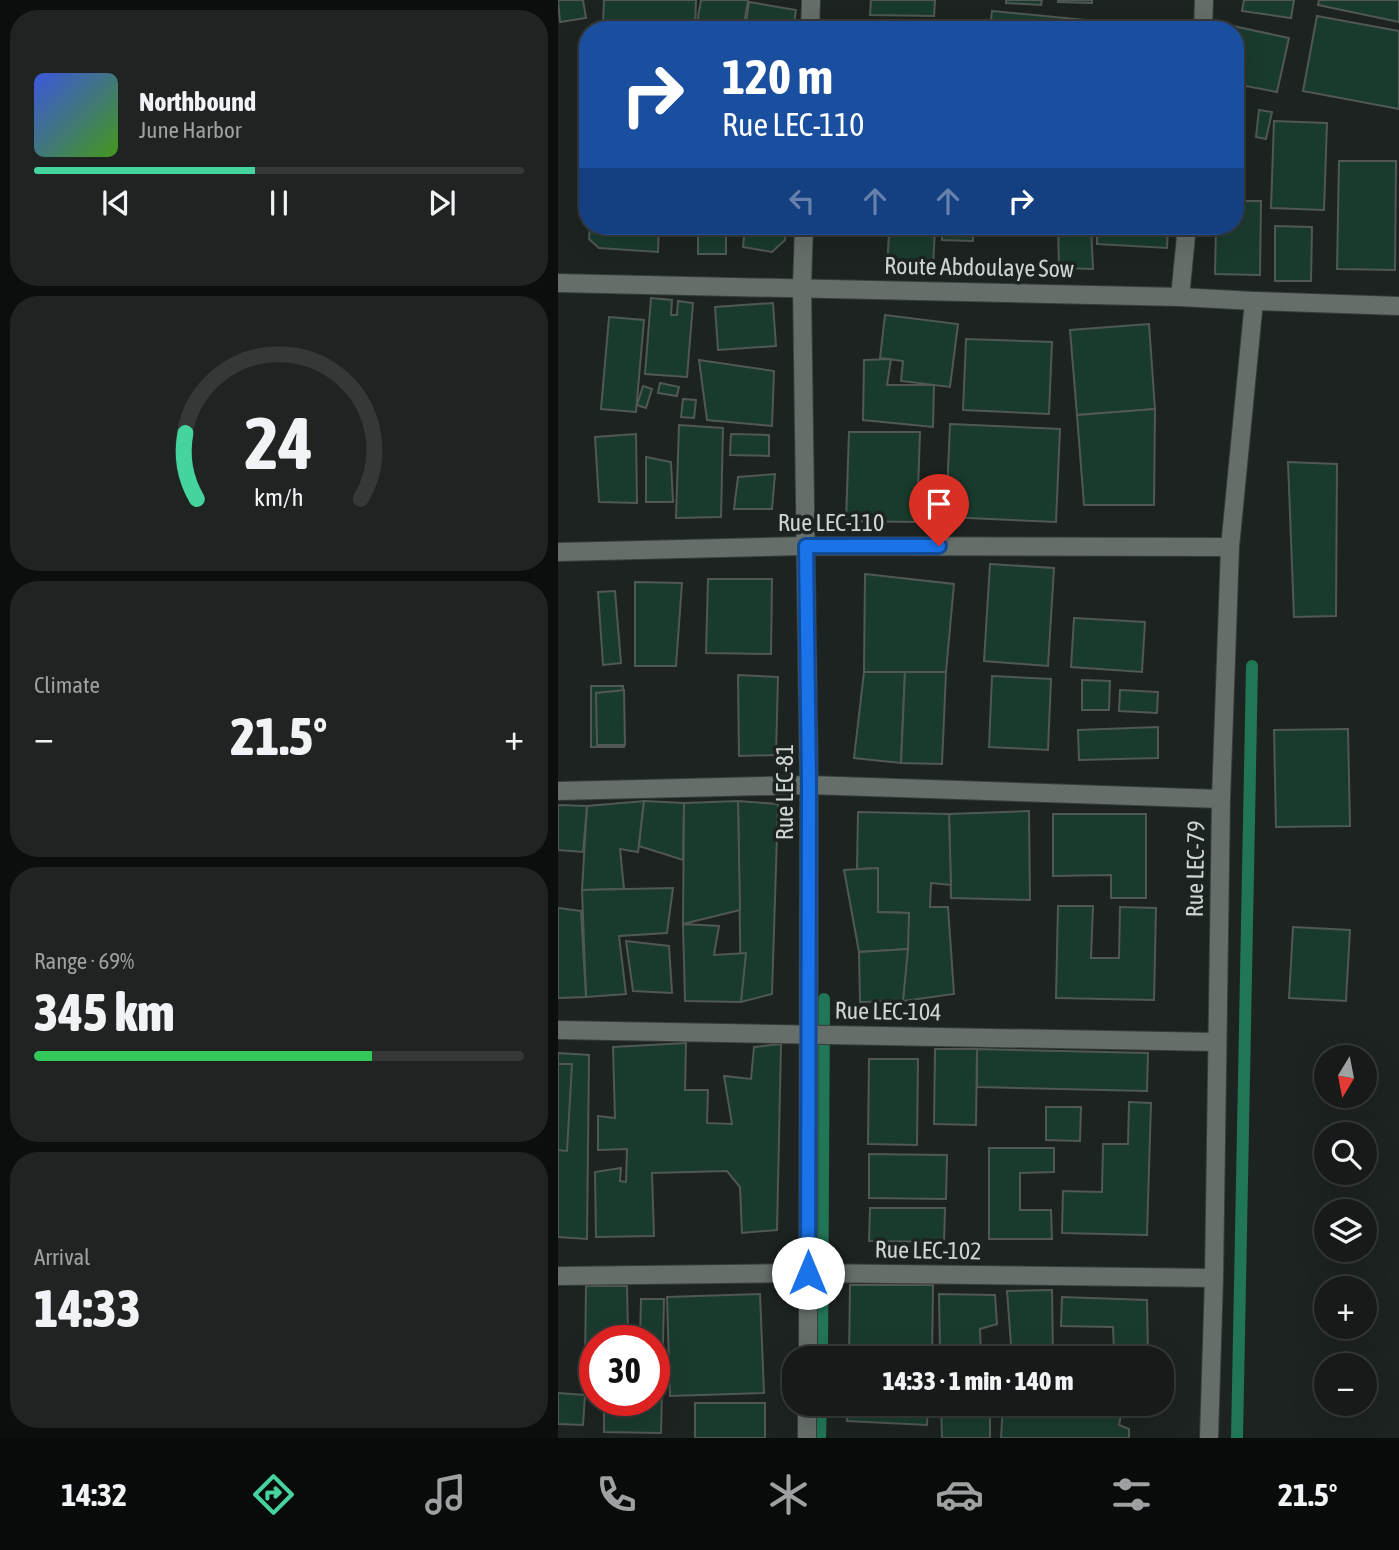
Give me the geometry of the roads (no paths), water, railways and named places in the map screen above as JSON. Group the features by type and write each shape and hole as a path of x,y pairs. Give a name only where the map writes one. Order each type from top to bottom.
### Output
{"street":[{"path":"811,0 811,21"},
{"path":"1203,21 1204,0"},
{"name":"Rue LEC-81","path":"804,235 802,287 809,785 808,1346"},
{"path":"1180,297 1186,235"},
{"name":"Route Abdoulaye Sow","path":"558,283 1180,297 1399,306"},
{"name":"Rue LEC-79","path":"1209,1438 1221,799 1230,547 1253,302"},
{"name":"Rue LEC-110","path":"558,552 806,546 1230,547"},
{"path":"558,791 809,785 1221,799"},
{"name":"Rue LEC-104","path":"558,1030 1216,1042"},
{"name":"Rue LEC-102","path":"558,1276 808,1273 1214,1278"},
{"path":"807,1416 807,1438"}],"waterway":[{"path":"1237,1438 1252,666"},
{"path":"822,1346 824,999"},
{"path":"820,1438 821,1416"}]}
